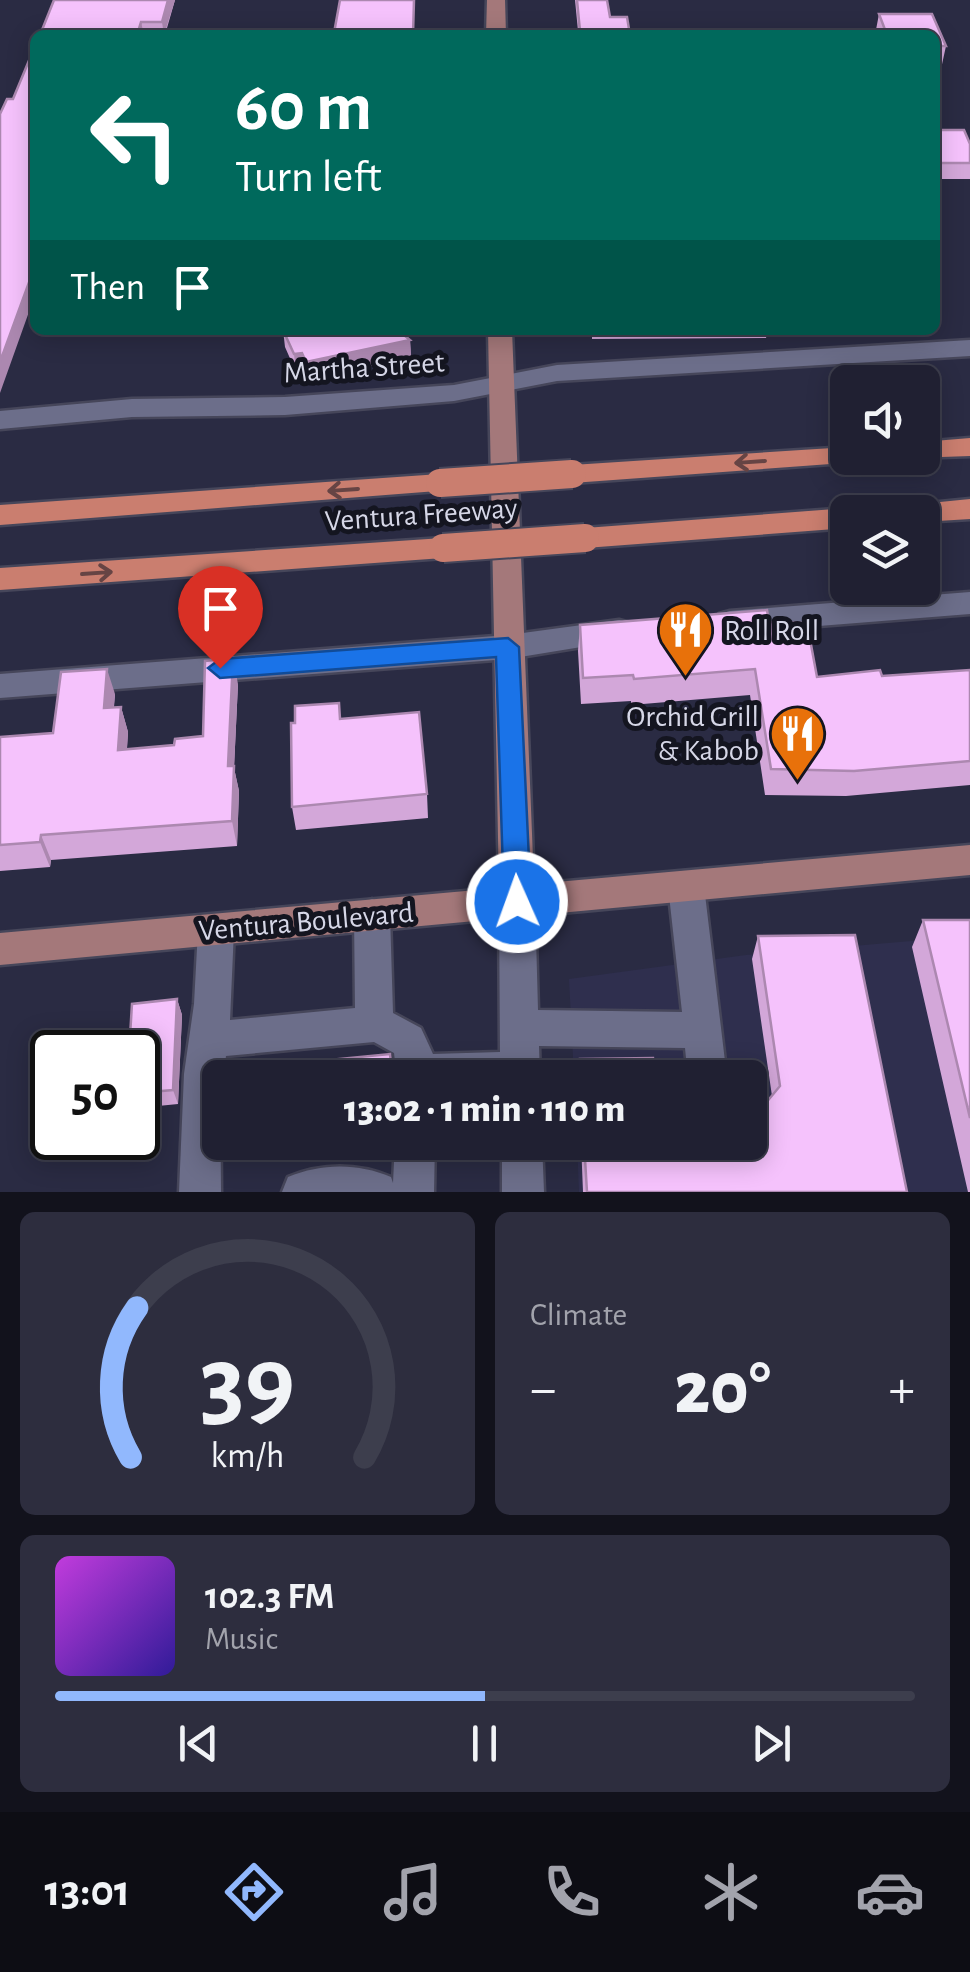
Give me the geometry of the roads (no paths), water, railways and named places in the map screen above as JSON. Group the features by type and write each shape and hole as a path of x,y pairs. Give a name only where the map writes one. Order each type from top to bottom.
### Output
{"highway":[{"path":"940,450 970,448"},
{"name":"Ventura Freeway","path":"0,515 830,457"},
{"path":"940,511 970,509"},
{"name":"Ventura Freeway","path":"0,580 830,519"}],"main road":[{"path":"496,0 496,30"},
{"path":"500,335 517,902"},
{"name":"Ventura Boulevard","path":"0,950 970,860"}],"street":[{"name":"Martha Street","path":"0,420 132,408 285,406 454,394 557,373 970,348"},
{"path":"700,625 970,603"},
{"path":"0,686 508,647 569,636 644,630"},
{"path":"686,886 706,1060"},
{"path":"517,902 520,1060"},
{"path":"372,915 374,1024"},
{"path":"200,1192 204,1074 216,930"},
{"path":"209,1040 374,1024 401,1031 412,1044 415,1060"},
{"path":"520,1028 702,1030"},
{"path":"413,1192 414,1160"},
{"path":"522,1160 523,1192"},
{"path":"303,1192 362,1186 376,1192"}],"place":[{"name":"Roll Roll","path":"685,679"},
{"name":"Orchid Grill & Kabob","path":"798,782"}]}
